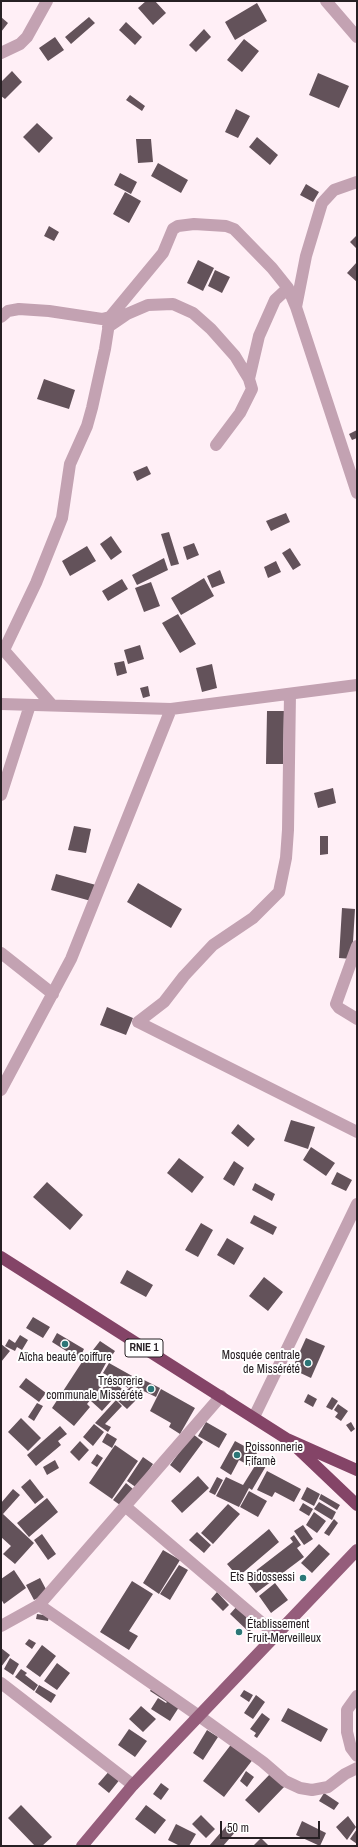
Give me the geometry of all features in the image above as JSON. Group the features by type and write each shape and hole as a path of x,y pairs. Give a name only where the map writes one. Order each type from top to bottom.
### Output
{"highway":[{"name":"RNIE 1","path":"1,1258 287,1439 357,1505"},
{"name":"RNIE 1","path":"287,1439 357,1470"}],"main road":[{"path":"82,1846 133,1785 275,1634 357,1550"}],"street":[{"path":"1,53 20,44 27,37 47,1"},
{"path":"326,1 357,37"},
{"path":"296,307 306,256 322,202 334,190 357,182"},
{"path":"52,706 3,649 36,583 62,518 70,464 87,426 92,408 109,322 153,267 162,253 173,229 178,226 194,224 226,226 234,229 272,268 288,288 353,465 357,493"},
{"path":"248,379 259,336 275,300 288,288"},
{"path":"1,317 8,311 19,309 49,311 102,319 109,322 148,305 173,304 193,313 211,329 236,356 252,389 240,413 216,445"},
{"path":"1,704 170,709 357,685"},
{"path":"290,694 288,830 286,858 279,892 253,918 213,945 184,976 164,1002 138,1022 357,1132"},
{"path":"1,795 30,705"},
{"path":"1,1090 71,959 170,709"},
{"path":"357,946 336,1004 339,1008 357,1019"},
{"path":"1,953 53,994"},
{"path":"254,1417 356,1212"},
{"path":"1,1626 39,1605 126,1507 221,1396"},
{"path":"126,1507 275,1634"},
{"path":"39,1605 263,1762 286,1781 300,1788 312,1790 328,1787 344,1774 357,1768"},
{"path":"1,1683 133,1785"},
{"path":"357,1696 347,1710 347,1732 351,1748 357,1756"}],"building":[{"path":"146,1 155,1 166,13 153,25 138,8"},
{"path":"257,3 267,21 235,40 225,22"},
{"path":"1,17 8,23 1,32"},
{"path":"89,17 95,23 71,44 65,37"},
{"path":"126,22 142,37 135,45 119,30"},
{"path":"204,29 211,37 196,52 189,45"},
{"path":"55,37 64,50 48,61 39,48"},
{"path":"244,39 259,51 242,72 227,60"},
{"path":"12,71 22,82 5,99 1,96 1,82"},
{"path":"318,73 349,86 339,108 309,95"},
{"path":"130,95 145,106 142,111 126,100"},
{"path":"236,109 250,116 238,138 225,132"},
{"path":"37,123 53,138 39,153 23,137"},
{"path":"257,137 278,155 270,165 249,147"},
{"path":"136,139 151,139 153,162 138,163"},
{"path":"158,163 188,180 181,193 151,176"},
{"path":"120,173 137,182 131,194 114,185"},
{"path":"306,184 319,192 313,202 300,195"},
{"path":"125,192 141,201 129,223 113,214"},
{"path":"49,226 59,232 54,241 44,236"},
{"path":"357,235 357,249 350,242"},
{"path":"198,260 214,268 203,291 187,283"},
{"path":"357,262 357,282 347,273"},
{"path":"215,270 230,277 222,293 208,286"},
{"path":"44,379 75,390 69,409 37,399"},
{"path":"357,430 357,438 352,440 349,434"},
{"path":"147,466 151,474 137,481 133,472"},
{"path":"286,513 290,522 271,531 266,521"},
{"path":"169,532 179,564 171,566 161,534"},
{"path":"111,536 122,552 111,560 100,544"},
{"path":"194,543 199,555 187,560 183,547"},
{"path":"87,546 96,561 70,576 62,561"},
{"path":"290,548 301,565 293,570 282,553"},
{"path":"164,558 168,570 137,585 132,575"},
{"path":"276,561 281,572 268,578 264,567"},
{"path":"220,570 225,583 212,588 207,576"},
{"path":"204,578 214,596 181,615 171,598"},
{"path":"122,579 128,589 108,601 102,591"},
{"path":"151,582 160,606 144,612 135,588"},
{"path":"178,614 196,644 180,653 162,623"},
{"path":"140,645 144,659 128,664 124,650"},
{"path":"124,661 127,673 117,676 114,663"},
{"path":"212,664 217,688 202,692 196,668"},
{"path":"148,686 150,696 143,698 140,688"},
{"path":"267,711 284,711 283,764 266,764"},
{"path":"333,788 336,803 318,808 314,793"},
{"path":"74,826 91,829 86,853 68,850"},
{"path":"320,836 328,836 328,854 320,855"},
{"path":"56,874 96,885 91,901 51,890"},
{"path":"138,883 182,909 171,928 127,902"},
{"path":"342,908 355,909 352,959 339,958"},
{"path":"107,1007 133,1018 126,1035 100,1025"},
{"path":"291,1120 315,1127 308,1149 284,1141"},
{"path":"238,1124 255,1139 248,1147 231,1133"},
{"path":"311,1147 335,1163 326,1176 303,1160"},
{"path":"179,1158 204,1177 192,1193 167,1173"},
{"path":"234,1161 244,1168 234,1186 223,1179"},
{"path":"337,1172 352,1180 346,1191 331,1184"},
{"path":"47,1182 83,1215 70,1230 33,1197"},
{"path":"255,1183 275,1194 272,1201 252,1190"},
{"path":"254,1215 277,1227 273,1235 250,1223"},
{"path":"201,1223 213,1230 198,1257 185,1250"},
{"path":"227,1238 244,1248 234,1265 217,1255"},
{"path":"127,1270 153,1285 146,1297 120,1283"},
{"path":"264,1277 283,1292 268,1311 249,1296"},
{"path":"33,1317 50,1327 43,1338 26,1328"},
{"path":"57,1333 84,1349 79,1359 52,1342"},
{"path":"20,1335 28,1340 22,1350 17,1347 15,1351 5,1346 9,1339 15,1343"},
{"path":"306,1338 325,1346 311,1378 292,1369"},
{"path":"100,1341 115,1351 109,1360 93,1350"},
{"path":"1,1344 10,1351 1,1362"},
{"path":"86,1352 106,1363 99,1376 106,1381 87,1404 90,1407 74,1426 52,1408 82,1362 80,1361"},
{"path":"109,1363 134,1377 128,1388 103,1373"},
{"path":"136,1376 160,1388 156,1397 131,1385"},
{"path":"26,1378 46,1393 39,1402 19,1387"},
{"path":"111,1379 122,1389 102,1411 91,1401"},
{"path":"131,1386 141,1395 127,1409 117,1400"},
{"path":"161,1389 195,1408 180,1434 169,1427 171,1423 150,1411"},
{"path":"308,1394 317,1399 313,1407 304,1402"},
{"path":"332,1397 338,1401 332,1410 326,1407"},
{"path":"116,1400 122,1406 105,1424 111,1427 108,1432 95,1423"},
{"path":"37,1403 43,1406 34,1421 28,1417"},
{"path":"338,1404 348,1411 341,1421 335,1417 338,1413 334,1410"},
{"path":"21,1418 41,1438 28,1451 8,1432"},
{"path":"206,1422 227,1434 219,1448 198,1436"},
{"path":"351,1422 355,1429 351,1432 346,1425"},
{"path":"94,1424 104,1432 93,1446 83,1437"},
{"path":"60,1426 67,1434 58,1441 61,1445 36,1466 27,1455"},
{"path":"107,1433 117,1439 112,1448 102,1442"},
{"path":"193,1434 203,1442 180,1473 170,1465"},
{"path":"80,1441 89,1450 79,1461 70,1452"},
{"path":"235,1441 257,1453 250,1466 239,1460 231,1475 220,1468"},
{"path":"115,1445 138,1461 112,1499 89,1483"},
{"path":"97,1454 103,1458 97,1467 91,1463"},
{"path":"143,1457 153,1464 137,1488 127,1481"},
{"path":"55,1460 59,1468 47,1475 43,1467"},
{"path":"258,1461 266,1466 252,1490 249,1488 239,1507 216,1496 226,1477 243,1485"},
{"path":"267,1471 301,1489 294,1502 275,1492 272,1497 257,1490"},
{"path":"198,1476 209,1488 182,1513 171,1501"},
{"path":"217,1477 223,1480 215,1495 209,1492"},
{"path":"30,1479 44,1497 35,1504 21,1487"},
{"path":"126,1483 133,1489 120,1505 113,1500"},
{"path":"307,1487 320,1494 314,1506 301,1499"},
{"path":"13,1489 20,1495 3,1514 34,1543 15,1564 3,1554 11,1546 1,1537 1,1503"},
{"path":"249,1491 267,1501 258,1517 240,1507"},
{"path":"321,1494 340,1505 337,1510 319,1499"},
{"path":"47,1498 58,1512 29,1537 17,1523"},
{"path":"319,1502 336,1512 332,1520 314,1509"},
{"path":"303,1503 313,1509 309,1516 299,1510"},
{"path":"228,1504 240,1514 213,1544 201,1533"},
{"path":"314,1512 326,1521 317,1533 306,1525"},
{"path":"334,1519 338,1523 329,1536 324,1533"},
{"path":"303,1525 313,1539 304,1545 294,1531"},
{"path":"269,1529 279,1542 238,1577 227,1564"},
{"path":"197,1532 211,1545 204,1553 189,1540"},
{"path":"42,1534 56,1554 48,1560 34,1540"},
{"path":"294,1535 301,1545 297,1548 304,1557 256,1593 245,1579 293,1542 290,1538"},
{"path":"319,1544 330,1554 312,1573 301,1563"},
{"path":"163,1550 180,1560 159,1594 143,1583"},
{"path":"179,1565 188,1570 170,1600 160,1594"},
{"path":"14,1570 26,1588 4,1604 1,1599 1,1579"},
{"path":"40,1578 48,1593 34,1600 26,1585"},
{"path":"132,1581 153,1594 129,1631 138,1636 129,1650 100,1632"},
{"path":"275,1583 288,1600 271,1613 259,1596"},
{"path":"217,1592 229,1605 223,1611 211,1599"},
{"path":"238,1605 257,1624 249,1632 230,1614"},
{"path":"37,1614 49,1616 48,1621 36,1619"},
{"path":"29,1639 36,1643 32,1649 25,1644"},
{"path":"42,1645 56,1656 40,1677 26,1667"},
{"path":"1,1648 10,1655 1,1667"},
{"path":"10,1658 19,1664 13,1675 4,1669"},
{"path":"57,1663 70,1673 57,1690 44,1681"},
{"path":"21,1669 27,1673 25,1675 38,1685 34,1691 15,1677"},
{"path":"39,1685 56,1695 51,1703 35,1692"},
{"path":"153,1686 181,1704 170,1721 151,1709 158,1698 166,1703 167,1702 150,1691"},
{"path":"244,1690 253,1695 249,1702 240,1696"},
{"path":"256,1695 265,1702 253,1719 244,1713"},
{"path":"141,1706 156,1719 143,1732 129,1719"},
{"path":"288,1708 328,1729 321,1742 281,1721"},
{"path":"262,1713 270,1719 257,1738 254,1736 256,1733 250,1729"},
{"path":"129,1729 147,1741 135,1757 118,1745"},
{"path":"207,1730 218,1737 203,1760 193,1753"},
{"path":"233,1742 254,1758 224,1797 203,1781"},
{"path":"111,1769 121,1778 109,1793 98,1784"},
{"path":"246,1771 254,1777 247,1787 240,1781"},
{"path":"271,1773 285,1786 259,1813 245,1800"},
{"path":"161,1783 169,1789 161,1800 153,1794"},
{"path":"324,1793 339,1803 334,1810 319,1801"},
{"path":"21,1805 52,1837 42,1846 35,1846 8,1818"},
{"path":"146,1805 166,1820 155,1834 135,1819"},
{"path":"201,1815 215,1829 206,1838 192,1824"},
{"path":"348,1816 356,1827 347,1840 336,1827"},
{"path":"302,1821 326,1833 320,1846 296,1835"},
{"path":"229,1823 237,1830 223,1846 209,1846"},
{"path":"176,1824 196,1834 189,1846 180,1846 168,1840"},
{"path":"357,1829 357,1844 350,1839"},
{"path":"261,1838 269,1846 253,1846"}],"place":[{"name":"Aïcha beauté coiffure","path":"65,1344"},
{"name":"Mosquée centrale de Missérété","path":"308,1363"},
{"name":"Trésorerie communale Missérété","path":"151,1389"},
{"name":"Poissonnerie Fifamè","path":"237,1455"},
{"name":"Ets Bidossessi","path":"303,1578"},
{"name":"Établissement Fruit-Merveilleux","path":"239,1632"}]}
